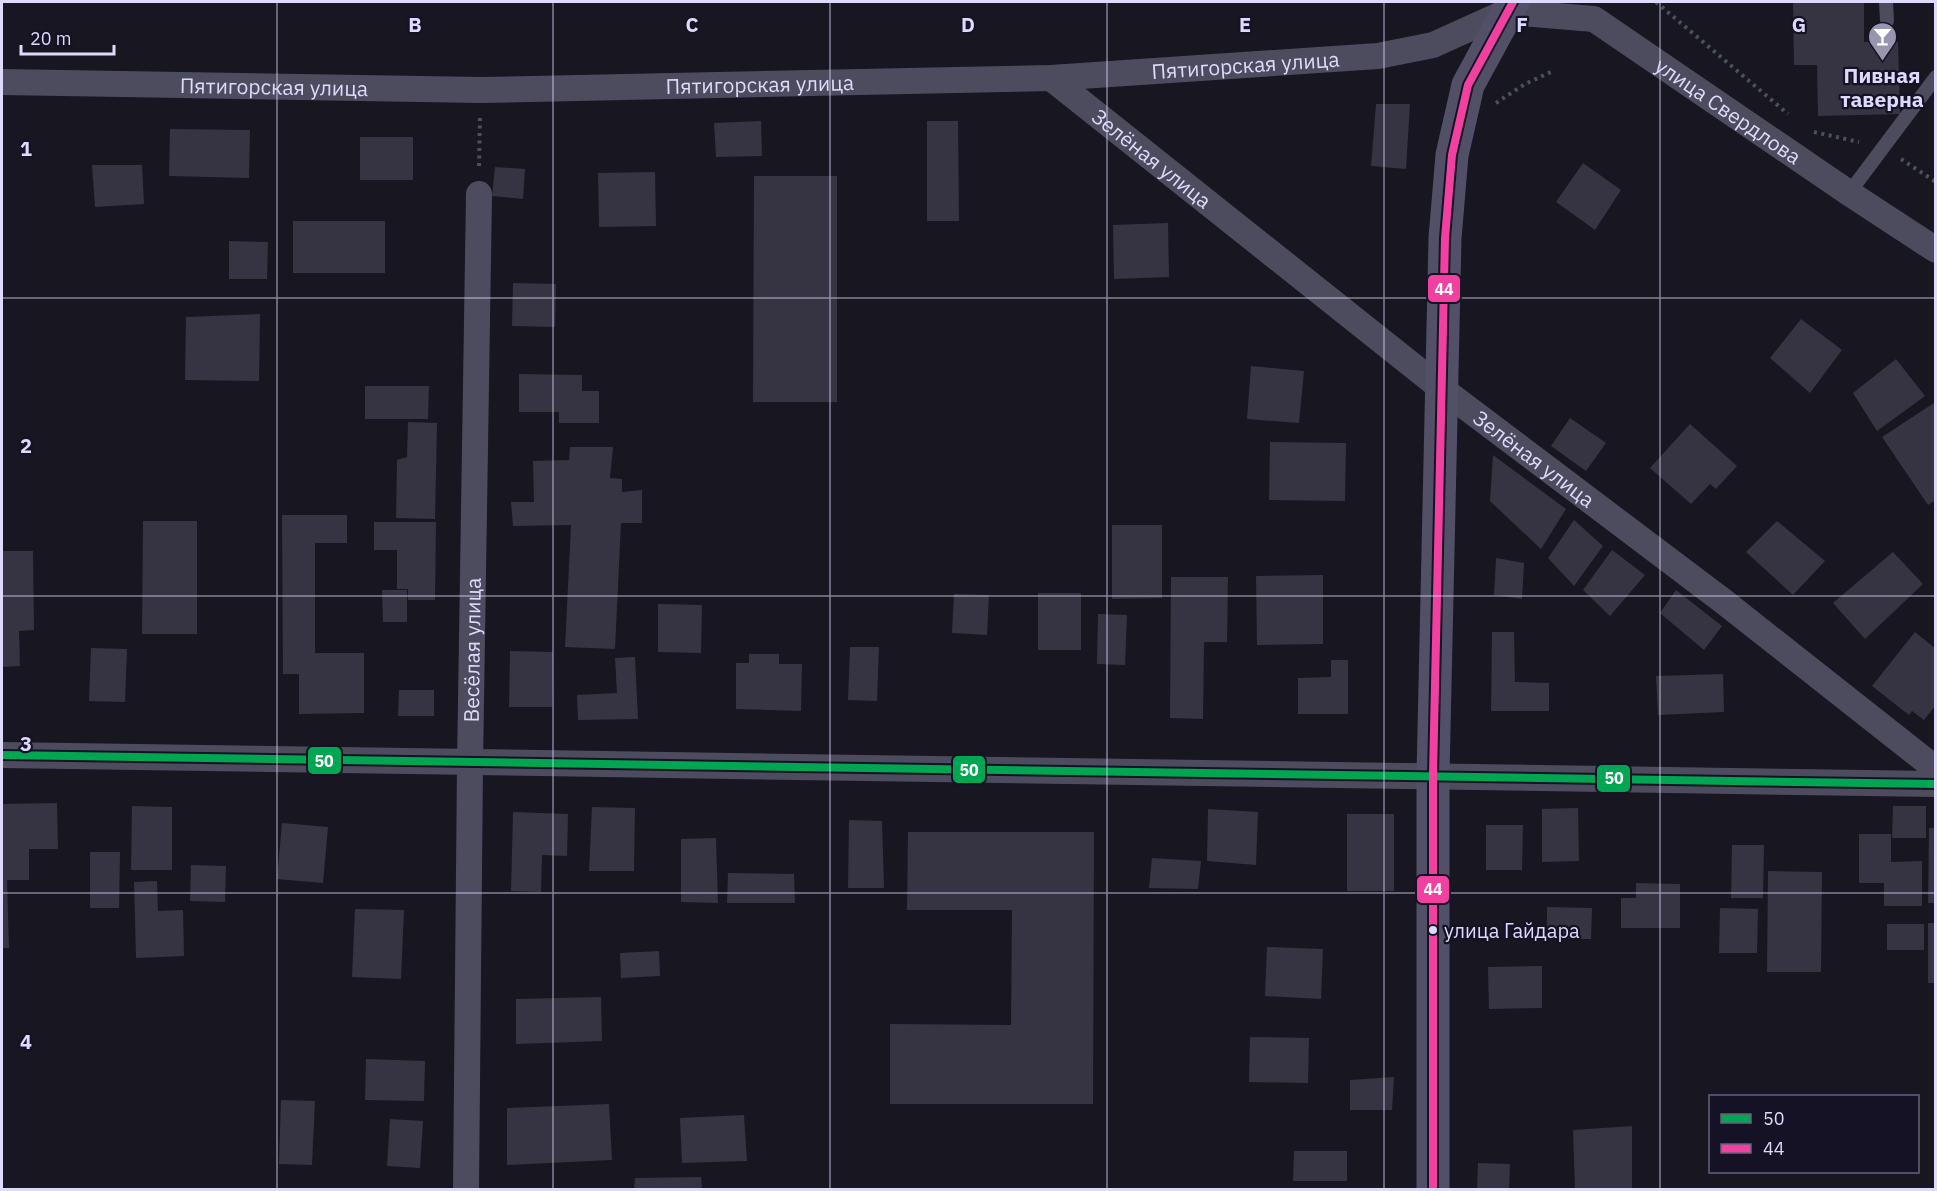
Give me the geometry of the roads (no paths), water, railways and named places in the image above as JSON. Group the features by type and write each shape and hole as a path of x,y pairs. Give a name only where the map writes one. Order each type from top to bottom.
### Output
{"main road":[{"path":"1433,1190 1433,775 1445,238 1452,155 1468,85 1516,5"}],"street":[{"name":"Пятигорская улица","path":"2,82 481,90 1051,78 1378,56 1432,45 1516,5"},
{"name":"улица Свердлова","path":"1516,5 1594,19 1935,250"},
{"name":"Зелёная улица","path":"1051,78 1442,389 1722,601 1935,769"},
{"name":"Весёлая улица","path":"466,1190 479,194"},
{"path":"2,755 470,765 1433,775 1935,784"}],"lane":[{"path":"1886,2 1887,21"},
{"path":"1849,193 1935,77"}],"place":[{"name":"Пивная таверна","path":"1882,62"},
{"name":"улица Гайдара","path":"1433,930"}]}
